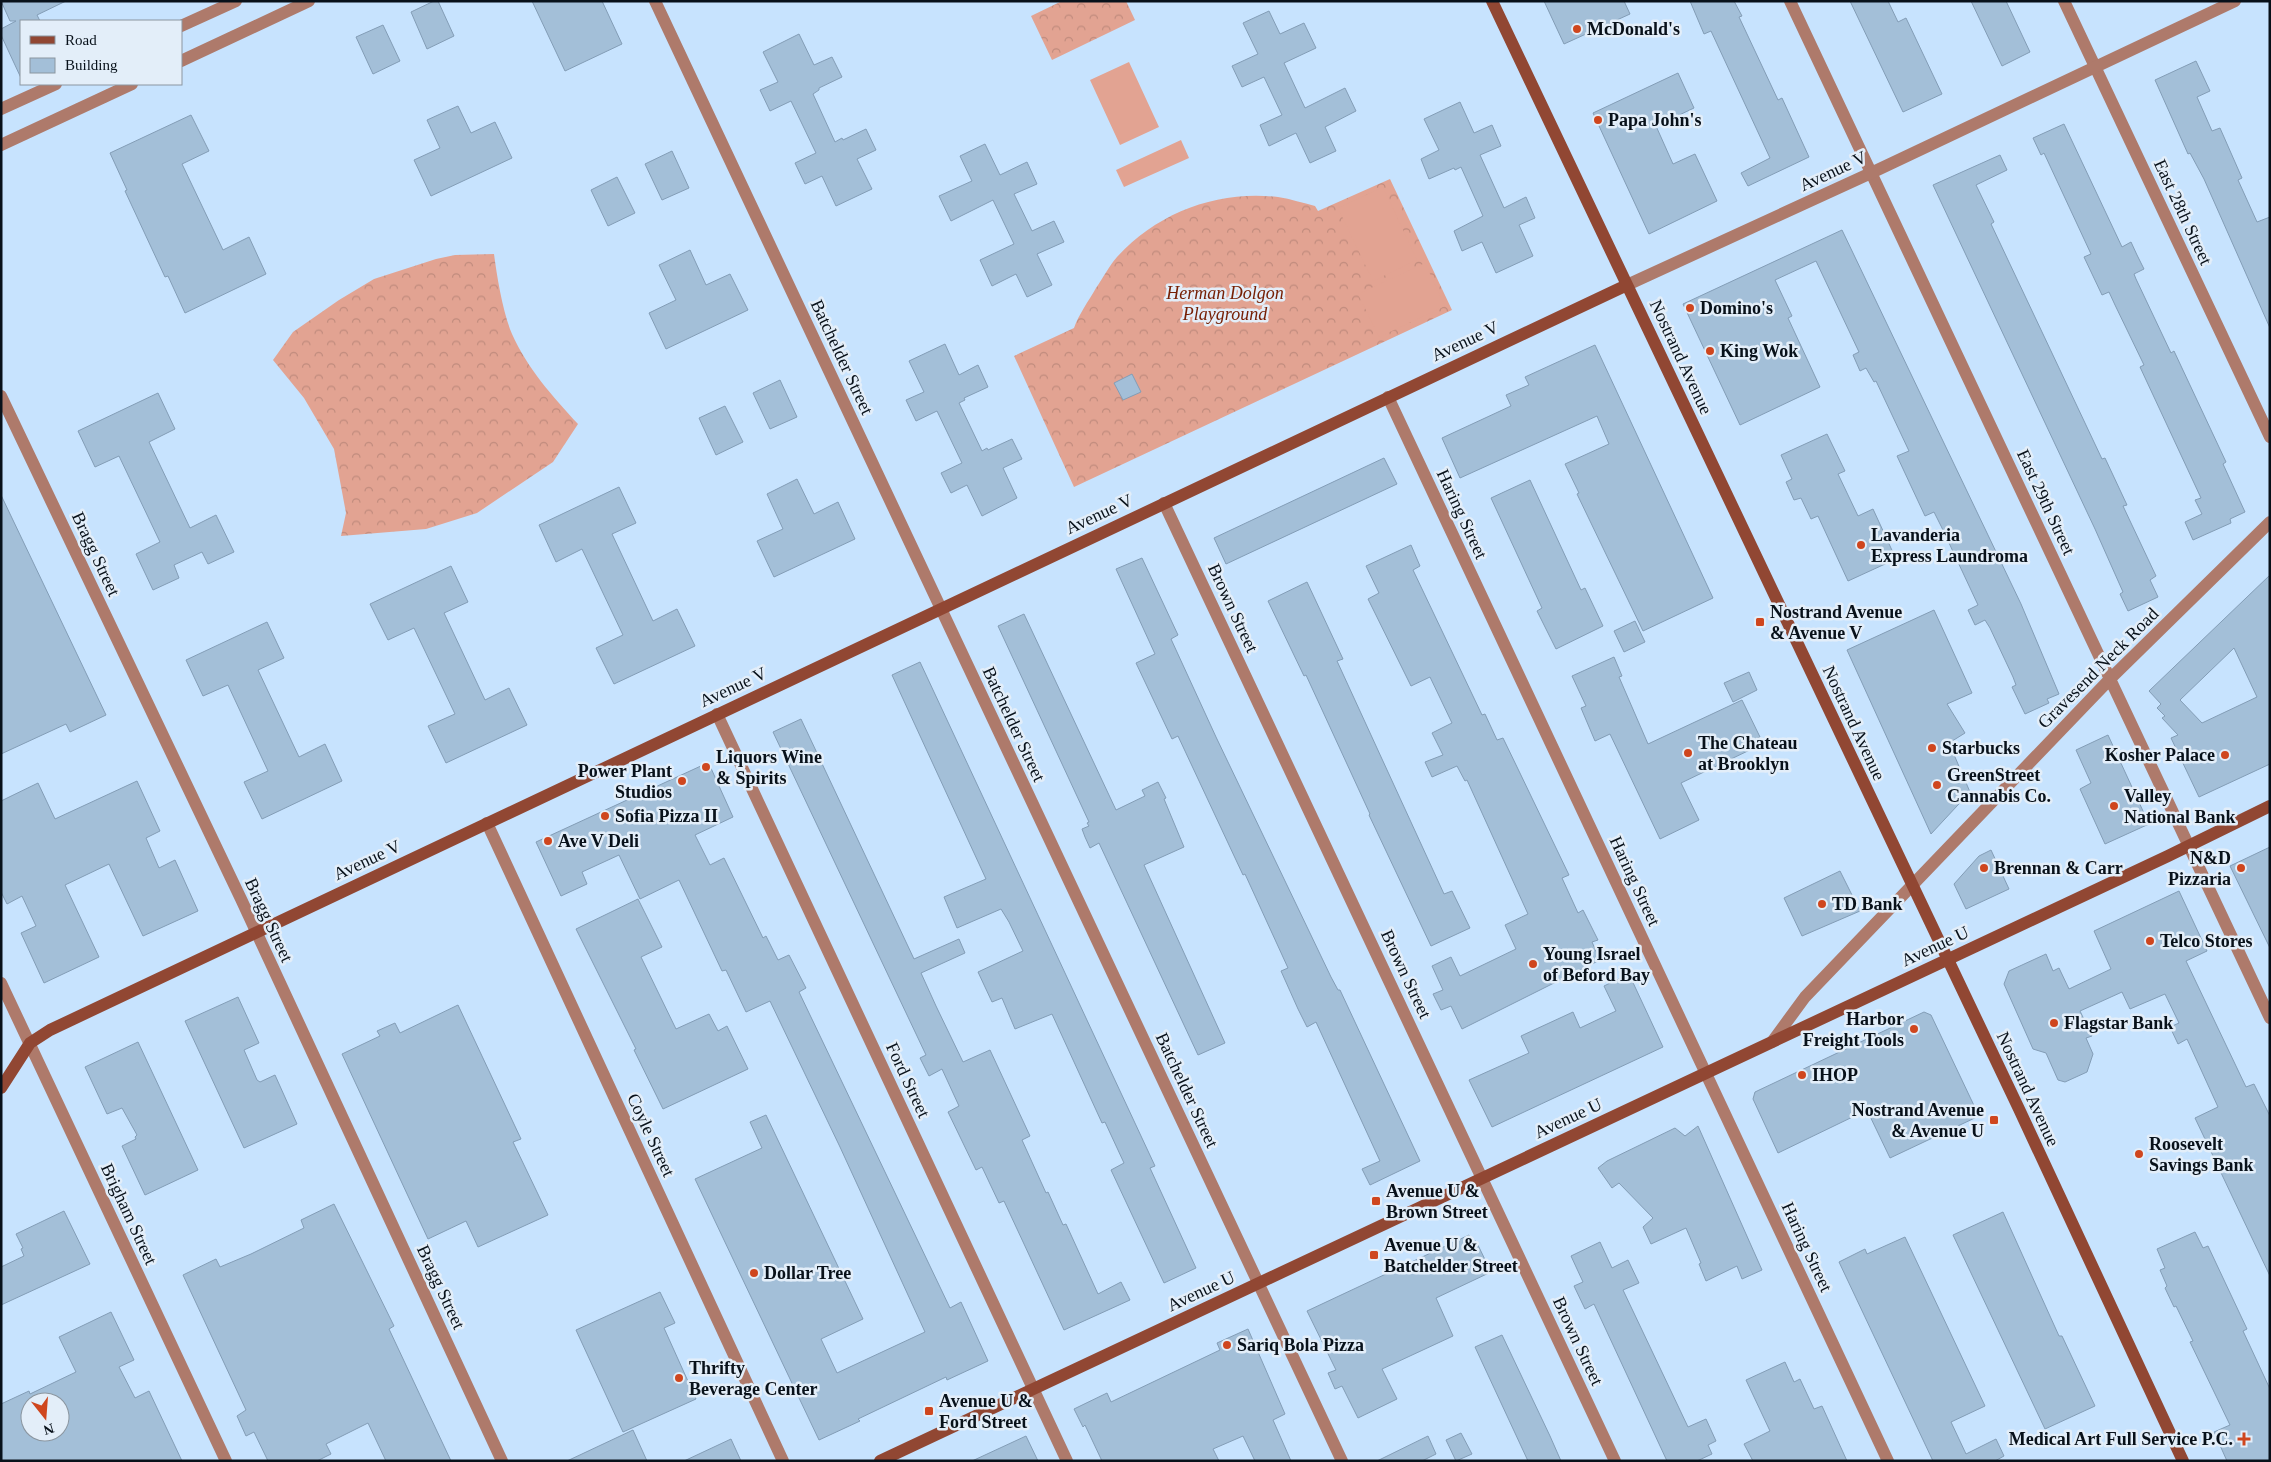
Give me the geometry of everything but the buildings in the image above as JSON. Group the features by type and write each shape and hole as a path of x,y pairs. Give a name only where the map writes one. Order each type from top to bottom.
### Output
{"main road":[{"name":"Nostrand Avenue","path":"1492,1 1948,959 2183,1461"},
{"name":"Avenue V","path":"1,1088 30,1044 50,1030 1627,285"},
{"name":"Avenue U","path":"880,1461 2270,806"}],"street":[{"path":"182,26 236,1"},
{"path":"182,61 309,1"},
{"name":"Batchelder Street","path":"655,1 1342,1461"},
{"name":"East 29th Street","path":"1790,1 2270,1018"},
{"name":"East 28th Street","path":"2064,1 2270,437"},
{"name":"Avenue V","path":"1627,285 1871,173 2235,1"},
{"path":"1,109 54,85"},
{"path":"1,145 130,85"},
{"name":"Bragg Street","path":"1,396 256,932 502,1461"},
{"name":"Haring Street","path":"1388,397 1888,1461"},
{"name":"Brown Street","path":"1164,503 1615,1461"},
{"name":"Gravesend Neck Road","path":"1772,1042 1805,997 2110,679 2270,522"},
{"name":"Ford Street","path":"716,714 1067,1461"},
{"name":"Coyle Street","path":"486,823 783,1461"},
{"name":"Brigham Street","path":"1,983 226,1461"}],"green space":[{"path":"1062,1 1126,1 1135,20 1052,60 1031,16"},
{"path":"1129,62 1159,127 1120,145 1090,80"},
{"path":"1181,140 1189,158 1124,187 1116,170"},
{"name":"Herman Dolgon Playground","path":"1390,179 1452,310 1074,487 1014,356 1074,328 1084,308 1117,257 1133,241 1170,216 1212,201 1233,197 1256,196 1292,200 1315,206 1318,211"},
{"path":"1383,187 1417,260 1373,281 1338,208"},
{"path":"494,254 506,316 518,347 541,382 578,424 553,462 477,513 426,529 341,536 346,513 334,449 304,398 273,360 293,332 339,300 374,279 436,259 455,255"},
{"path":"1425,263 1445,306 1379,337 1358,294"}],"place":[{"name":"McDonald's","path":"1577,29"},
{"name":"Papa John's","path":"1598,120"},
{"name":"Domino's","path":"1690,308"},
{"name":"King Wok","path":"1710,351"},
{"name":"Lavanderia Express Laundroma","path":"1861,545"},
{"name":"Nostrand Avenue & Avenue V","path":"1760,622"},
{"name":"Starbucks","path":"1932,748"},
{"name":"The Chateau at Brooklyn","path":"1688,753"},
{"name":"Kosher Palace","path":"2225,755"},
{"name":"Liquors Wine & Spirits","path":"706,767"},
{"name":"Power Plant Studios","path":"682,781"},
{"name":"GreenStreet Cannabis Co.","path":"1937,785"},
{"name":"Valley National Bank","path":"2114,806"},
{"name":"Sofia Pizza II","path":"605,816"},
{"name":"Ave V Deli","path":"548,841"},
{"name":"Brennan & Carr","path":"1984,868"},
{"name":"N&D Pizzaria","path":"2241,868"},
{"name":"TD Bank","path":"1822,904"},
{"name":"Telco Stores","path":"2150,941"},
{"name":"Young Israel of Beford Bay","path":"1533,964"},
{"name":"Flagstar Bank","path":"2054,1023"},
{"name":"Harbor Freight Tools","path":"1914,1029"},
{"name":"IHOP","path":"1802,1075"},
{"name":"Nostrand Avenue & Avenue U","path":"1994,1120"},
{"name":"Roosevelt Savings Bank","path":"2139,1154"},
{"name":"Avenue U & Brown Street","path":"1376,1201"},
{"name":"Avenue U & Batchelder Street","path":"1374,1255"},
{"name":"Dollar Tree","path":"754,1273"},
{"name":"Sariq Bola Pizza","path":"1227,1345"},
{"name":"Thrifty Beverage Center","path":"679,1378"},
{"name":"Avenue U & Ford Street","path":"929,1411"},
{"name":"Medical Art Full Service P.C.","path":"2244,1439"}]}
